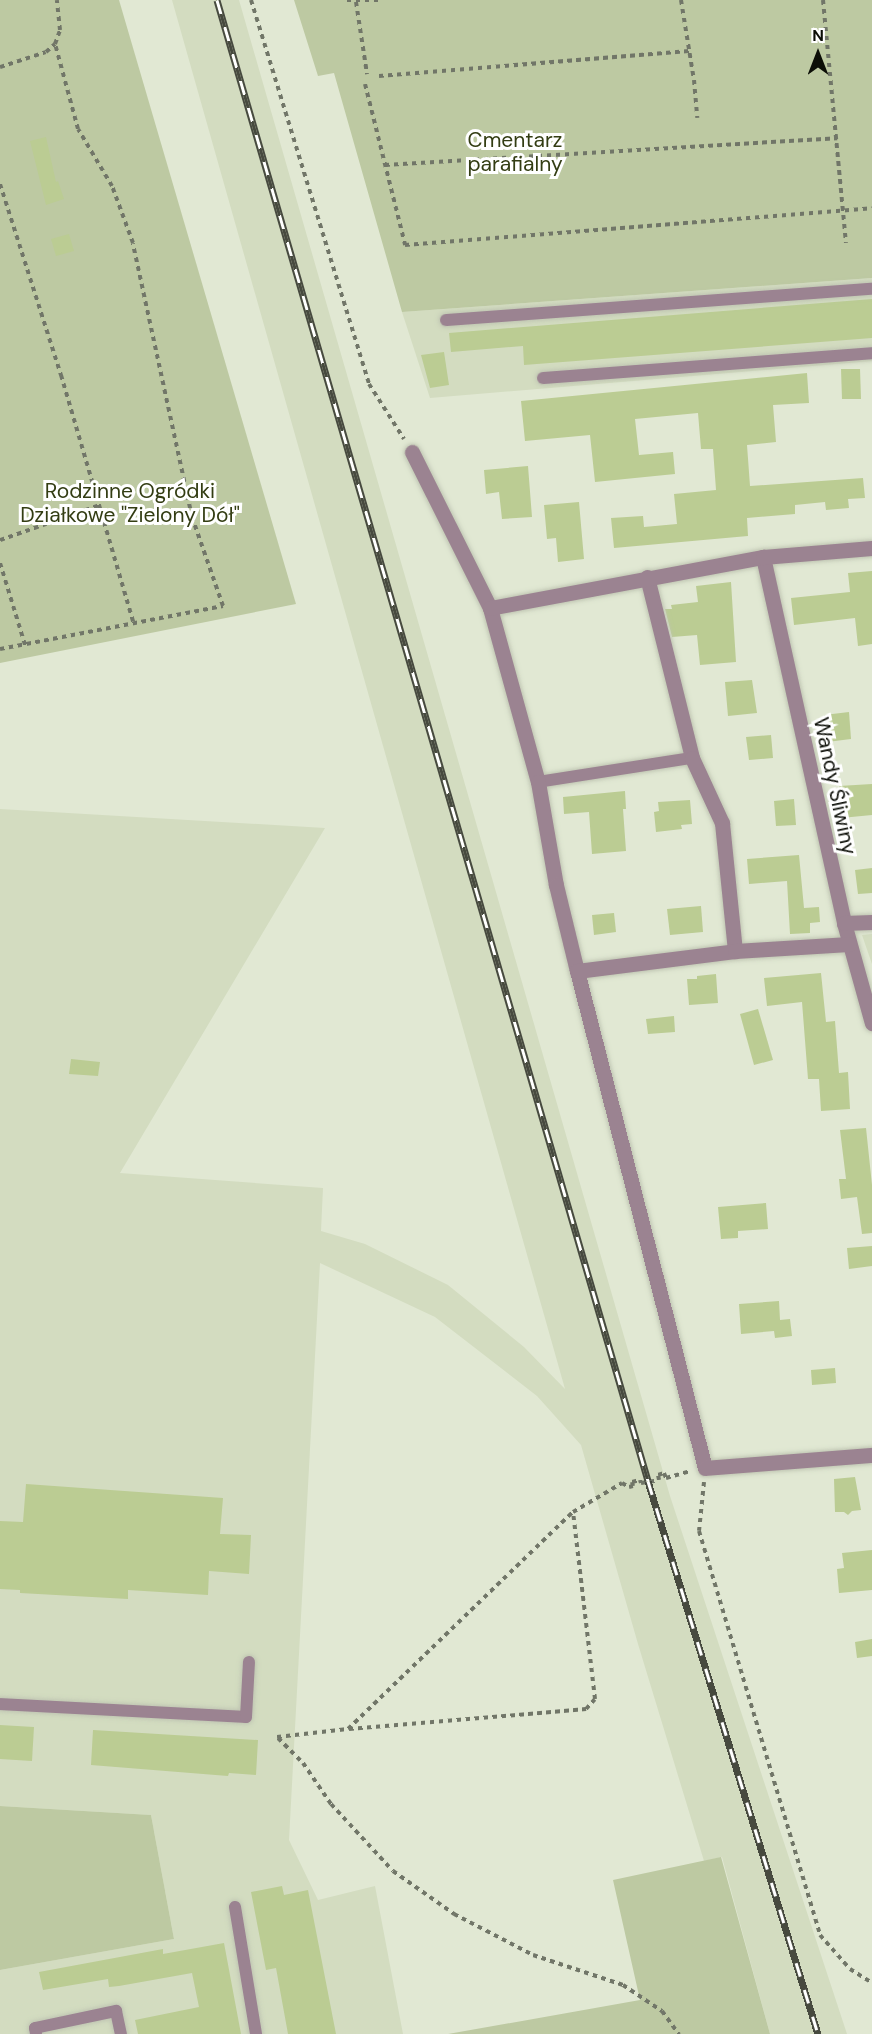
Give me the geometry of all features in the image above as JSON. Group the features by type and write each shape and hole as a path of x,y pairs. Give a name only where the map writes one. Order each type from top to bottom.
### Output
{"street":[{"path":"412,453 490,608 538,782 556,885 705,1468 872,1455"},
{"path":"490,608 763,557 872,548"},
{"name":"Wandy Śliwiny","path":"763,557 844,923 872,1023"},
{"path":"647,577 692,758 722,823 735,951"},
{"path":"844,923 872,922"},
{"path":"577,971 735,951 849,944"}],"lane":[{"path":"446,320 872,289"},
{"path":"543,378 872,353"},
{"path":"538,782 692,758"},
{"path":"0,1704 246,1717 249,1662"},
{"path":"235,1907 256,2034"},
{"path":"36,2034 35,2028 116,2011 121,2034"}],"path":[{"path":"0,67 46,52 55,44 60,30 57,0"},
{"path":"251,0 369,384 412,453"},
{"path":"346,0 356,2 381,0"},
{"path":"681,0 697,118"},
{"path":"823,0 846,243"},
{"path":"356,2 367,74"},
{"path":"0,650 223,606 192,517 133,243 112,186 78,129 55,44"},
{"path":"379,76 689,51"},
{"path":"365,84 405,246 872,208"},
{"path":"385,165 837,138"},
{"path":"0,183 100,505 133,622"},
{"path":"0,540 100,505"},
{"path":"0,563 25,645"},
{"path":"348,1729 573,1512 622,1483 630,1487 633,1486 632,1482 640,1479 641,1483 659,1479 658,1475 664,1473 666,1478 705,1468 699,1531 801,1880 820,1935 850,1969 872,1983"},
{"path":"573,1512 595,1699 586,1710 277,1737 303,1763 331,1804 393,1870 454,1914 533,1955 623,1985 662,2011 679,2034"}],"shaded area":[{"path":"172,0 239,0 670,1496 847,2034 770,2034 722,1857 704,1861 581,1445 537,1396 435,1317 320,1263 289,1840 318,1900 375,1886 403,2034 0,2034 0,1970 174,1939 151,1815 0,1806 0,809 325,828 120,1173 323,1188 321,1231 365,1244 448,1285 524,1347 565,1389"},
{"path":"872,278 872,361 430,398 402,312"},
{"path":"872,934 872,964 862,935"}],"green space":[{"name":"Rodzinne Ogródki Działkowe \"Zielony Dół\"","path":"0,0 119,0 296,604 0,663"},
{"name":"Cmentarz parafialny","path":"294,0 872,0 872,278 402,312 334,73 318,76"},
{"path":"0,1806 151,1815 174,1939 0,1970"},
{"path":"721,1857 770,2034 448,2034 640,2000 613,1880"}],"building":[{"path":"46,137 56,182 58,181 64,199 46,205 30,141"},
{"path":"69,234 74,251 56,256 51,239"},
{"path":"872,299 872,338 524,365 523,346 451,352 449,333"},
{"path":"444,352 449,385 430,388 421,355"},
{"path":"841,369 860,369 861,399 842,399"},
{"path":"807,373 809,403 773,405 776,442 747,445 750,486 863,478 865,498 848,499 849,508 826,510 825,502 795,505 795,514 747,518 748,536 614,548 611,518 643,516 644,527 677,524 674,494 716,490 713,449 701,449 698,413 635,419 639,455 673,452 675,474 595,482 590,435 525,441 521,401"},
{"path":"528,466 532,517 502,519 499,492 486,494 484,470"},
{"path":"579,502 584,559 558,562 556,538 547,539 544,505"},
{"path":"872,571 872,644 858,646 855,618 794,625 791,598 850,592 848,573"},
{"path":"731,582 736,662 700,665 697,635 672,637 665,609 672,609 671,605 698,602 696,586"},
{"path":"752,680 757,713 728,716 725,682"},
{"path":"849,712 851,739 827,742 824,715"},
{"path":"771,735 773,758 749,760 746,737"},
{"path":"872,784 872,815 841,818 839,786"},
{"path":"625,791 626,809 623,809 626,851 592,854 589,812 564,814 563,797"},
{"path":"794,799 796,825 776,826 774,801"},
{"path":"690,800 692,824 681,825 682,829 656,832 654,812 659,811 658,802"},
{"path":"799,855 804,908 819,907 820,922 810,923 810,933 790,934 787,881 749,884 747,859"},
{"path":"872,868 872,893 858,894 855,870"},
{"path":"701,906 703,932 670,935 667,909"},
{"path":"614,913 616,932 594,935 592,915"},
{"path":"821,973 826,1022 835,1021 839,1073 848,1072 850,1109 821,1111 819,1079 808,1079 802,1002 767,1006 764,978"},
{"path":"716,974 718,1003 689,1005 687,979"},
{"path":"758,1009 773,1060 754,1065 740,1014"},
{"path":"674,1016 675,1032 648,1034 646,1019"},
{"path":"71,1059 100,1062 98,1076 69,1074"},
{"path":"866,1128 872,1185 872,1233 862,1234 857,1197 841,1199 839,1179 846,1179 840,1130"},
{"path":"766,1203 768,1229 738,1231 738,1238 721,1239 718,1207"},
{"path":"872,1246 872,1266 849,1269 847,1248"},
{"path":"779,1301 780,1320 790,1319 792,1336 775,1338 774,1331 741,1334 739,1304"},
{"path":"835,1368 836,1383 812,1385 811,1370"},
{"path":"855,1477 861,1510 852,1511 848,1515 844,1512 835,1512 834,1479"},
{"path":"26,1484 223,1498 220,1534 251,1535 249,1574 209,1571 208,1595 128,1590 128,1599 20,1593 20,1590 0,1589 0,1521 23,1522"},
{"path":"872,1550 872,1590 839,1593 837,1569 844,1568 842,1553"},
{"path":"872,1639 872,1656 857,1658 855,1642"},
{"path":"0,1725 34,1727 32,1761 0,1759"},
{"path":"93,1730 258,1740 256,1775 229,1773 228,1776 91,1765"},
{"path":"282,1886 284,1895 308,1890 336,2034 288,2034 276,1968 266,1970 251,1892"},
{"path":"224,1943 241,2034 138,2034 135,2020 199,2007 192,1973 119,1986 109,1987 108,1979 43,1990 39,1972 163,1949 163,1954"}],"railway":[{"path":"217,0 648,1481 818,2034"}]}
